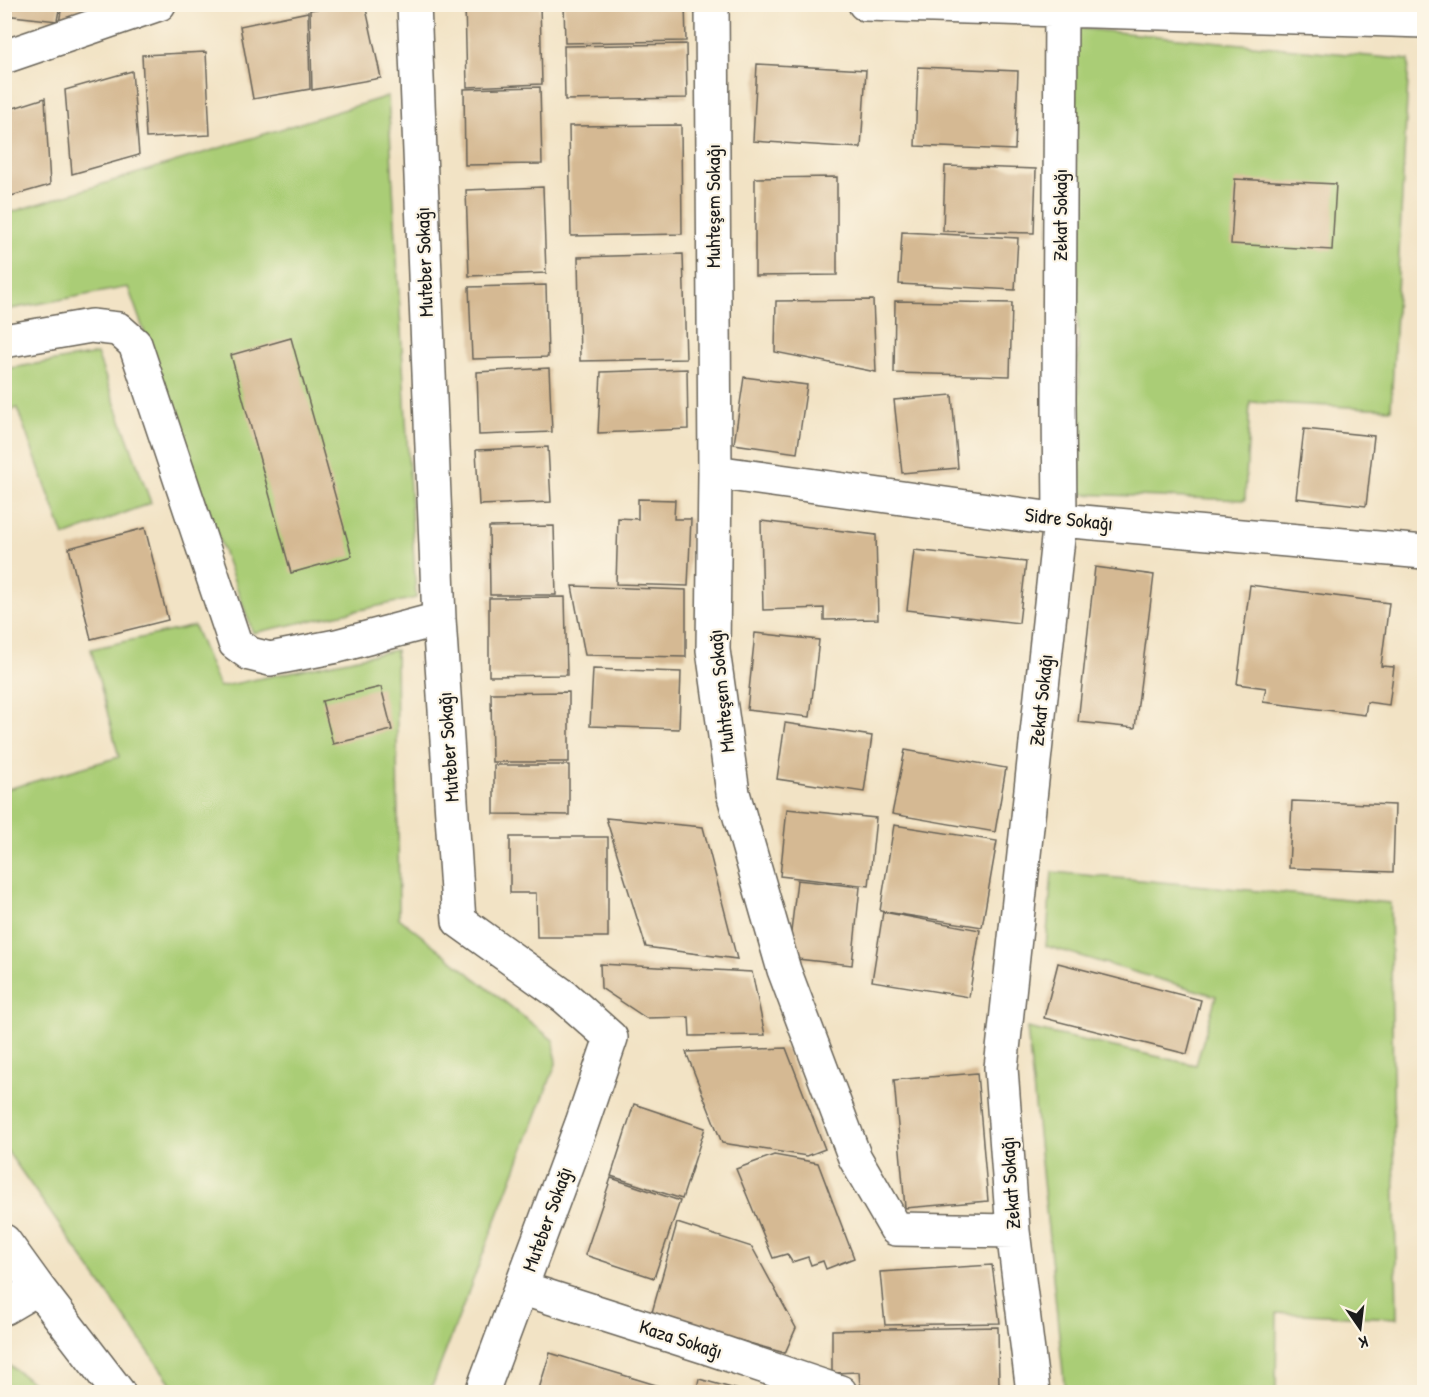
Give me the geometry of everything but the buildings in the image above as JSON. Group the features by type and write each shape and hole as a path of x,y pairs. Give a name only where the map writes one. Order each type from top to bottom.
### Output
{"street":[{"path":"4,57 159,4"},
{"name":"Muteber Sokağı","path":"414,4 439,619 459,921 565,997 611,1038 582,1123 482,1392"},
{"name":"Muhteşem Sokağı","path":"712,4 715,472 713,650 733,793 784,970 855,1158 896,1229 1013,1231"},
{"path":"865,4 1061,8 1425,21"},
{"name":"Zekat Sokağı","path":"1033,1392 1013,1231 1001,1068 1060,520 1061,8"},
{"path":"4,341 91,326 118,329 135,344 235,643 250,654 270,659 337,646 439,619"},
{"name":"Sidre Sokağı","path":"715,472 1060,520 1425,552"},
{"path":"4,1242 118,1392"},
{"path":"4,1308 38,1288"},
{"name":"Kaza Sokağı","path":"521,1288 840,1392"}],"green space":[{"path":"1074,28 1409,60 1391,409 1250,402 1245,500 1080,494"},
{"path":"388,96 416,598 253,633 128,287 5,310 5,214"},
{"path":"97,354 151,503 64,536 17,408 5,412 5,369"},
{"path":"194,626 219,687 396,650 399,918 554,1041 556,1064 430,1392 177,1392 5,1148 4,790 119,757 91,649"},
{"path":"1052,872 1390,903 1397,1318 1277,1313 1276,1392 1065,1392 1027,1028 1196,1065 1216,996 1046,946"},
{"path":"5,1362 45,1392 5,1392"}]}
